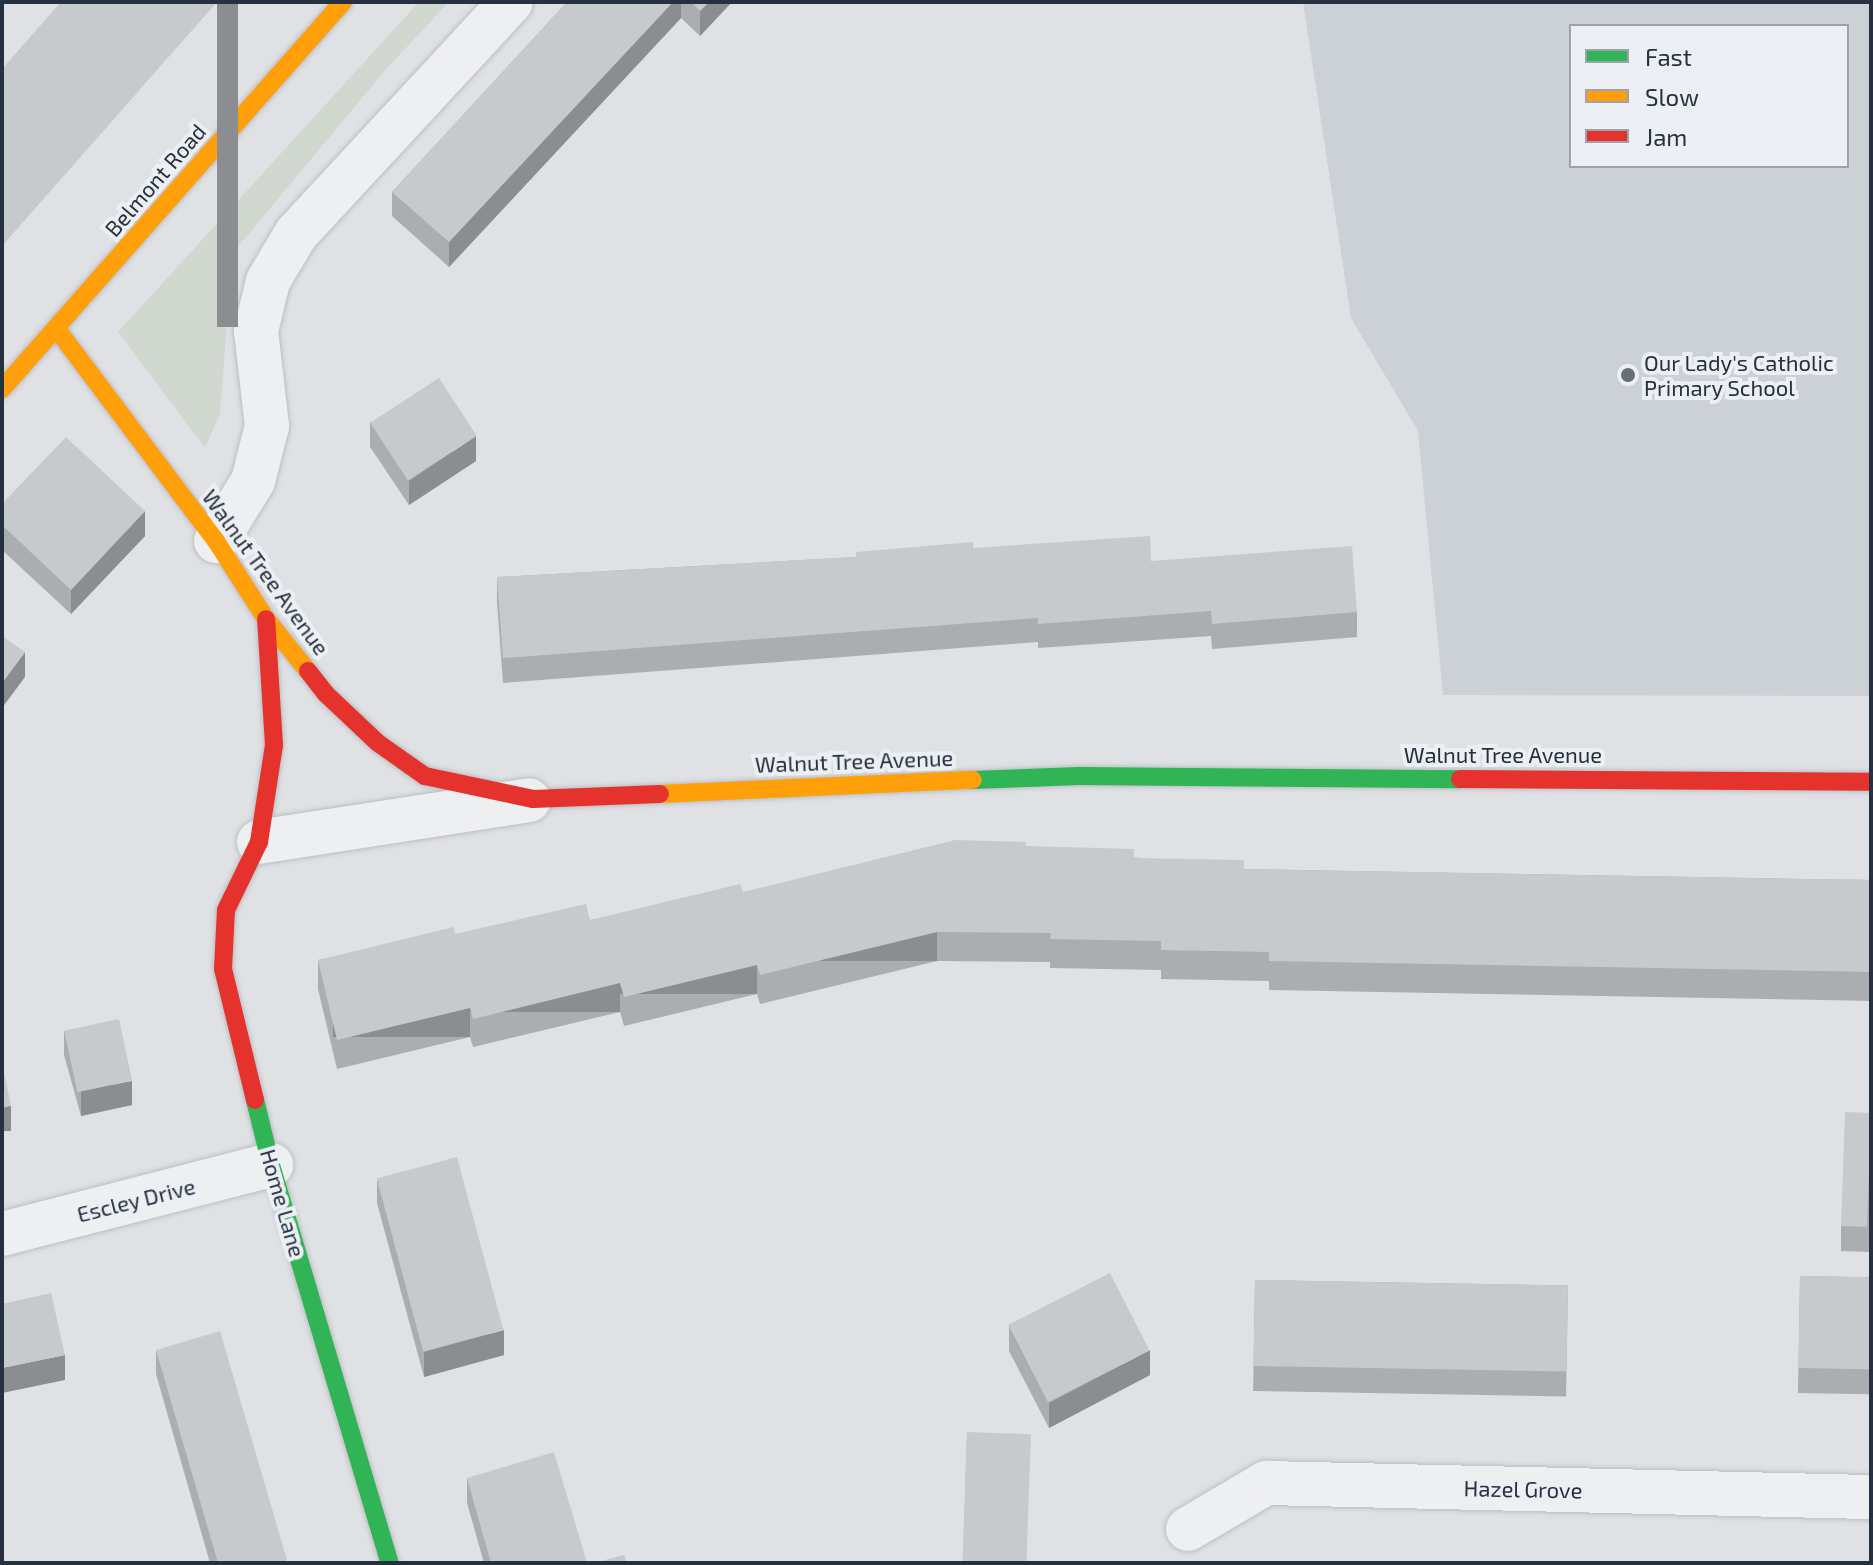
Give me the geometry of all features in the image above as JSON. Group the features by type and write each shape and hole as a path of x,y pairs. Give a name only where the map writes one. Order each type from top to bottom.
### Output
{"main road":[{"name":"Belmont Road","path":"2,389 343,2"},
{"name":"Walnut Tree Avenue","path":"56,328 216,541 266,619 326,694 378,743 425,776 533,799 1079,776 1871,782"},
{"name":"Home Lane","path":"266,619 274,745 259,842 226,910 223,969 271,1165 390,1563"}],"street":[{"path":"216,541 253,481 267,426 256,331 268,281 296,234 511,2"},
{"path":"259,842 533,799"},
{"name":"Escley Drive","path":"2,1234 271,1165"},
{"name":"Hazel Grove","path":"1188,1529 1266,1483 1871,1497"}],"shaded area":[{"path":"419,2 449,2 387,68 232,254 220,414 205,448 118,332"},
{"name":"Our Lady's Catholic Primary School","path":"1303,2 1871,2 1871,696 1443,695 1418,431 1351,318"}],"building":[{"path":"61,2 217,2 2,246 2,69"},
{"path":"567,2 673,2 449,242 392,192"},
{"path":"691,2 709,2 700,11"},
{"path":"439,378 477,436 408,481 370,423"},
{"path":"66,437 145,511 71,590 2,525 2,504"},
{"path":"1150,536 1151,561 1352,546 1357,612 1212,624 1211,611 1038,624 1038,618 503,658 497,577 856,557 856,552 973,542 973,548"},
{"path":"2,636 25,652 2,683"},
{"path":"955,840 1026,842 1026,846 1134,849 1134,858 1244,860 1244,869 1871,880 1871,972 1269,961 1269,952 1161,950 1161,941 1050,939 1051,933 937,932 760,975 757,965 624,997 620,983 473,1019 470,1008 337,1040 318,960 454,927 455,934 586,904 590,920 740,884 743,892"},
{"path":"119,1019 132,1081 77,1092 64,1031"},
{"path":"2,1063 11,1106 2,1108"},
{"path":"1845,1112 1871,1113 1867,1227 1841,1226"},
{"path":"457,1157 503,1330 423,1351 377,1178"},
{"path":"1110,1273 1149,1351 1048,1402 1008,1325"},
{"path":"1800,1276 1871,1277 1869,1369 1798,1368"},
{"path":"1255,1280 1568,1285 1566,1371 1253,1366"},
{"path":"51,1293 65,1355 2,1368 2,1304"},
{"path":"220,1331 287,1560 275,1563 218,1563 156,1350"},
{"path":"967,1432 1031,1434 1026,1563 962,1561"},
{"path":"554,1452 587,1563 491,1563 467,1478"},
{"path":"624,1555 627,1563 594,1563"}],"traffic: fast":[{"path":"973,780 1079,776 1460,779"},
{"path":"255,1100 271,1165 390,1563"}],"traffic: slow":[{"path":"2,389 343,2"},
{"path":"56,328 216,541 266,619 308,671"},
{"path":"660,794 973,780"}],"traffic: jam":[{"path":"255,1100 223,969 226,910 259,842 274,745 266,619"},
{"path":"308,671 326,694 378,743 425,776 533,799 660,794"},
{"path":"1460,779 1871,782"}],"place":[{"name":"Our Lady's Catholic Primary School","path":"1628,375"}]}
